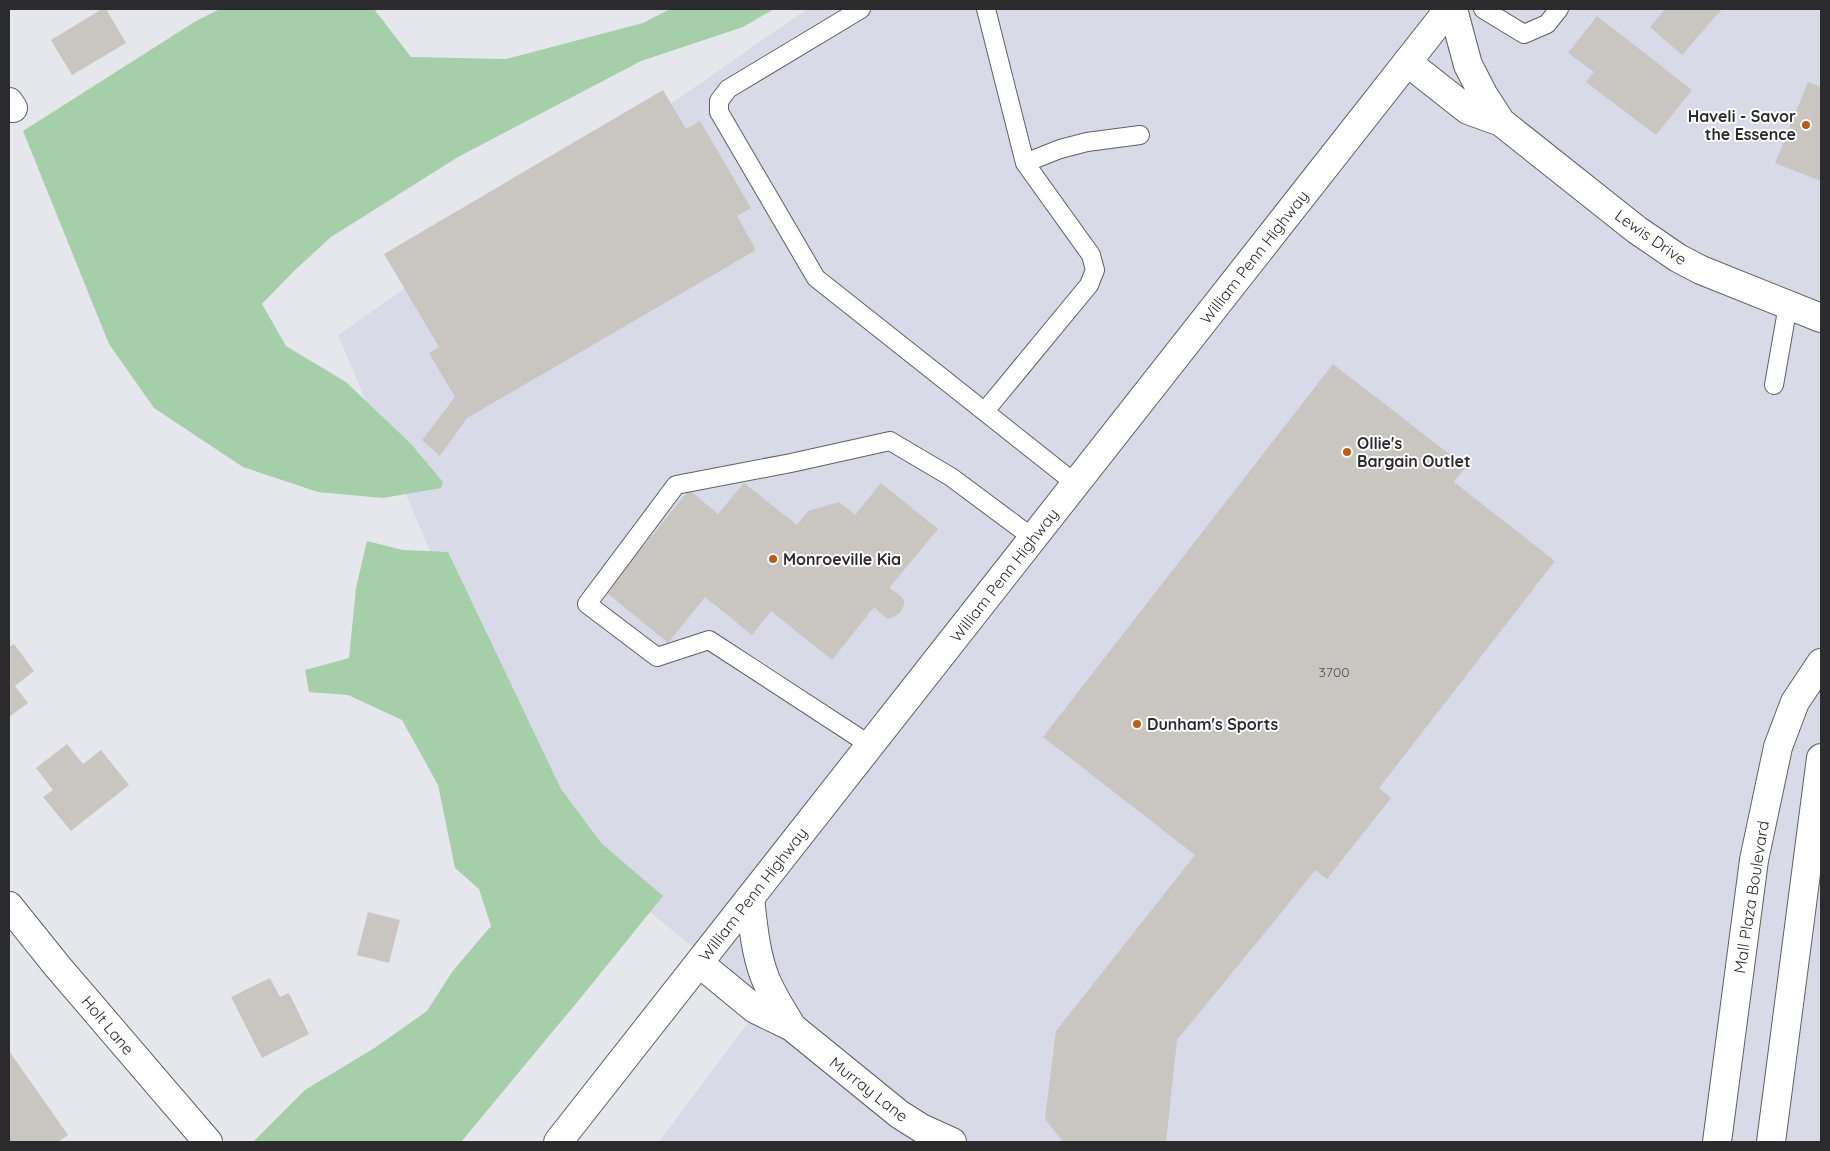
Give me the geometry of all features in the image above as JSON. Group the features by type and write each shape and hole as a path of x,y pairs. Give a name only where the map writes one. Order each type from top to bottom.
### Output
{"main road":[{"name":"William Penn Highway","path":"558,1142 1449,9"},
{"name":"Lewis Drive","path":"1453,9 1468,65 1482,94 1501,122 1637,230 1678,258 1701,270 1821,318"},
{"name":"Lewis Drive","path":"1407,62 1468,110 1501,122"},
{"name":"Mall Plaza Boulevard","path":"1717,1142 1754,860 1778,747 1795,702 1821,663"},
{"path":"1771,1142 1821,758"},
{"name":"Murray Lane","path":"750,898 756,944 764,976 776,1001 792,1027"},
{"name":"Holt Lane","path":"9,906 208,1142"},
{"name":"Murray Lane","path":"699,963 755,1009 792,1027 899,1114 921,1128 952,1142"}],"lane":[{"path":"861,9 728,89 719,101 719,112 816,278 1076,484"},
{"path":"985,412 1089,285 1095,270 1091,255 1025,162 986,9"},
{"path":"1483,9 1524,34 1547,24 1559,9"},
{"path":"1025,162 1060,149 1087,142 1140,135"},
{"path":"1774,385 1788,305"},
{"path":"870,745 709,640 656,657 587,604 676,485 791,463 890,441 951,477 1033,538"}],"shaded area":[{"path":"807,9 1821,9 1821,1142 659,1142 762,1004 548,828 338,335"}],"green space":[{"path":"220,9 374,9 411,57 506,59 643,23 670,9 774,9 743,27 641,61 458,157 331,237 262,304 286,346 346,382 411,444 443,482 441,488 383,498 318,492 243,467 154,408 109,344 23,131 196,21"},
{"path":"367,541 403,550 448,552 561,789 602,844 663,896 461,1142 253,1142 305,1090 376,1047 427,1011 452,972 491,926 479,889 455,868 438,785 402,720 348,695 309,692 305,670 349,658 356,588"}],"building":[{"path":"102,9 106,9 126,43 72,75 51,40"},
{"path":"1665,9 1722,9 1682,55 1650,27"},
{"path":"1597,16 1692,90 1656,135 1586,82 1594,72 1568,53"},
{"name":"Haveli - Savor the Essence","path":"1808,82 1821,87 1821,181 1775,163"},
{"path":"663,90 686,129 700,121 751,208 737,216 756,250 467,418 440,456 422,440 455,397 429,353 439,347 384,254"},
{"path":"1333,364 1466,467 1454,482 1555,561 1379,788 1391,798 1327,879 1315,870 1177,1040 1166,1142 1063,1142 1045,1119 1056,1031 1195,855 1043,737"},
{"name":"Monroeville Kia","path":"744,483 797,525 808,511 839,502 855,515 881,483 938,529 889,588 904,600 900,613 889,619 874,607 832,660 771,611 752,635 705,597 668,643 606,592 689,490 718,514"},
{"path":"14,644 34,671 15,686 28,703 9,717 9,647"},
{"path":"67,744 83,764 101,750 129,785 71,831 43,797 53,790 36,768"},
{"path":"368,912 400,920 389,963 357,955"},
{"path":"270,978 280,997 289,993 309,1034 262,1058 231,997"},
{"path":"9,1051 68,1135 58,1142 9,1142"}],"place":[{"name":"Haveli - Savor the Essence","path":"1806,125"},
{"name":"Ollie's Bargain Outlet","path":"1347,452"},
{"name":"Monroeville Kia","path":"773,559"},
{"name":"Dunham's Sports","path":"1137,724"}]}
